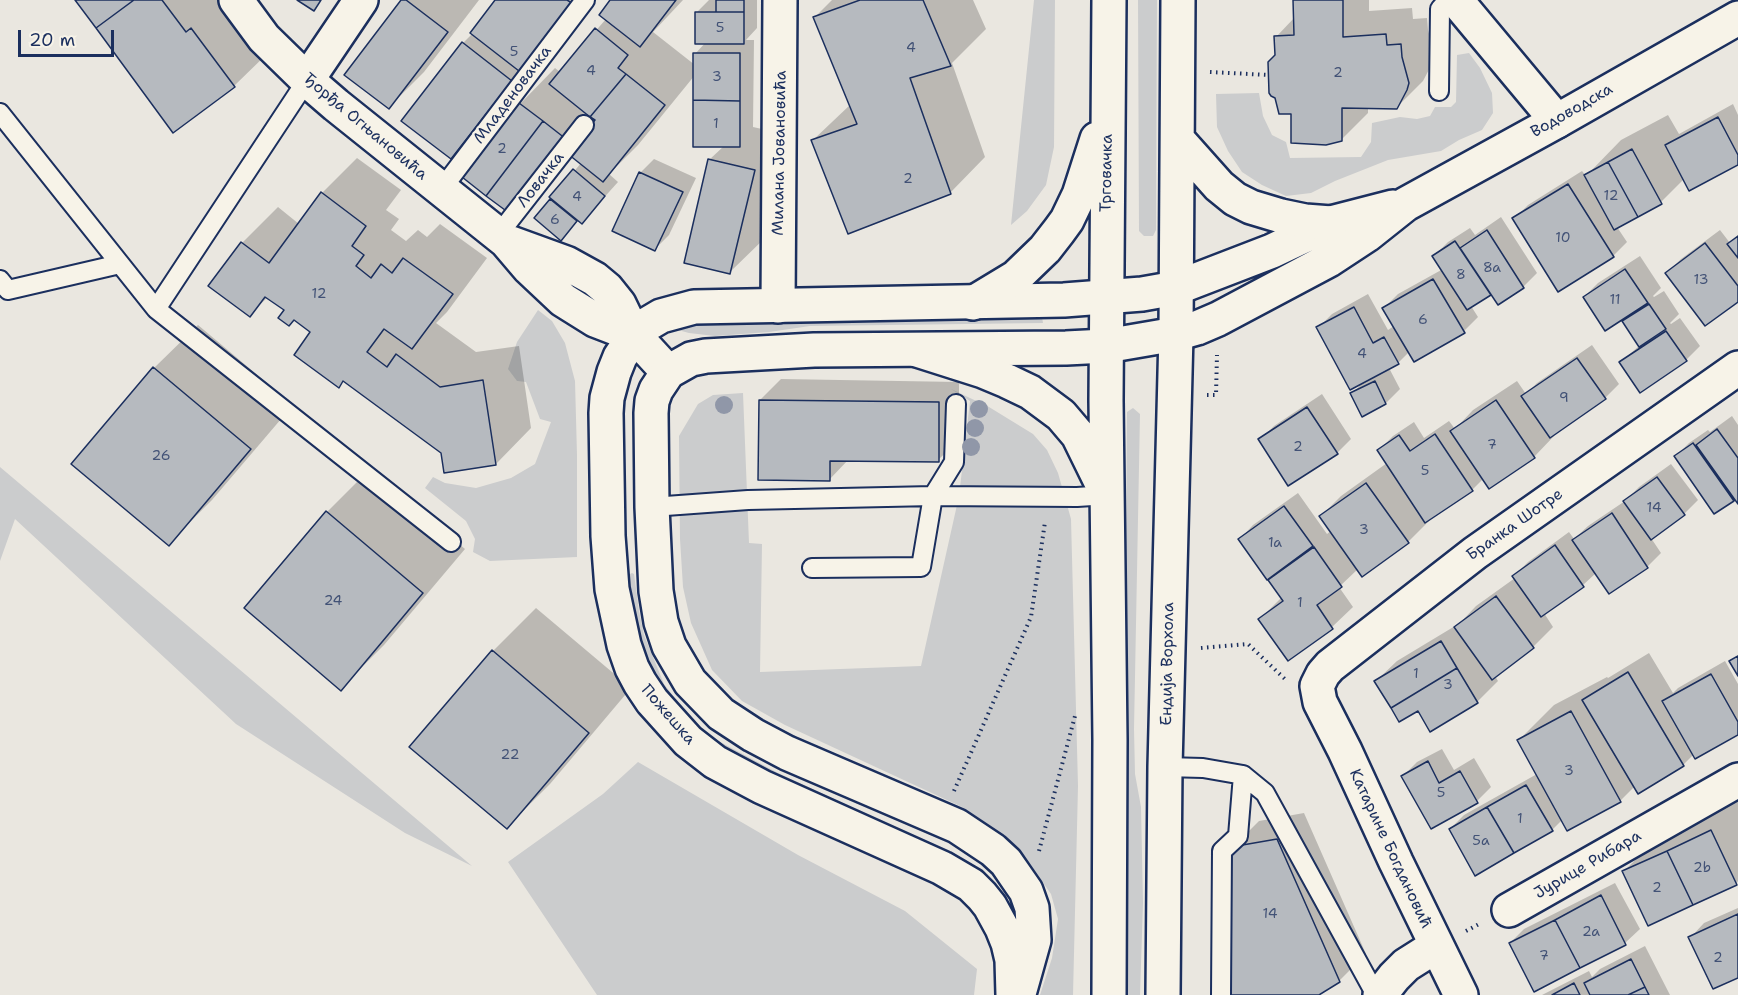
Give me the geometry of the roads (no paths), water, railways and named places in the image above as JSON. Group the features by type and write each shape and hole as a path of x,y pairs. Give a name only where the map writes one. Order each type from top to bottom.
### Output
{"main road":[{"name":"Ђорђа Огњановића","path":"236,0 264,38 307,80 502,238 529,268 574,308 611,327 634,335"},
{"path":"307,80 361,0"},
{"name":"Милана Јовановића","path":"778,306 780,0"},
{"name":"Трговачка","path":"1106,346 1109,0"},
{"path":"1176,334 1178,0"},
{"path":"1456,0 1557,121"},
{"name":"Водоводска","path":"668,372 691,359 733,354 814,350 1045,349 1106,346 1176,334 1197,328 1329,260 1406,204 1738,18"},
{"path":"973,303 1016,277 1045,249 1067,220 1079,195 1107,109"},
{"path":"1178,140 1219,186 1243,203 1281,216 1331,223"},
{"name":"Водоводска","path":"634,335 639,329 661,316 694,307 973,303 1142,294 1176,288 1272,250 1331,223 1406,204"},
{"name":"Ендија Ворхола","path":"1163,995 1165,767 1176,334"},
{"path":"634,335 668,372 656,390 651,413 656,591 661,622 669,646 690,682 721,714 753,735 787,753 957,826 993,850 1006,862 1026,891 1032,908 1034,940 1018,995"},
{"name":"Пожешка","path":"634,335 624,348 614,372 607,398 606,413 608,536 612,589 624,645 636,676 652,701 688,741 715,762 762,787 942,868 971,885 990,906 1005,935 1012,960 1013,995"},
{"path":"1106,346 1110,740 1109,995"},
{"path":"917,350 1007,381 1030,392 1061,415 1078,435 1108,495"},
{"name":"Бранка Шотре","path":"1320,702 1317,686 1330,666 1475,553 1738,368"},
{"name":"Катарине Богдановић","path":"1320,702 1461,995"},
{"name":"Јурице Рибара","path":"1509,910 1735,791"},
{"path":"1378,995 1406,965 1436,946"}],"lane":[{"name":"Младеновачка","path":"441,190 585,0"},
{"path":"1439,91 1440,9 1448,0"},
{"path":"156,309 307,80"},
{"path":"0,113 156,309 451,542"},
{"name":"Ловачка","path":"502,238 584,125"},
{"path":"3,287 120,264"},
{"path":"812,568 921,567 933,496 954,462 956,404"},
{"path":"652,507 748,500 1108,495"},
{"path":"1165,767 1203,768 1243,775 1265,793 1378,995"},
{"path":"1221,995 1222,851 1238,836 1243,775"}]}
